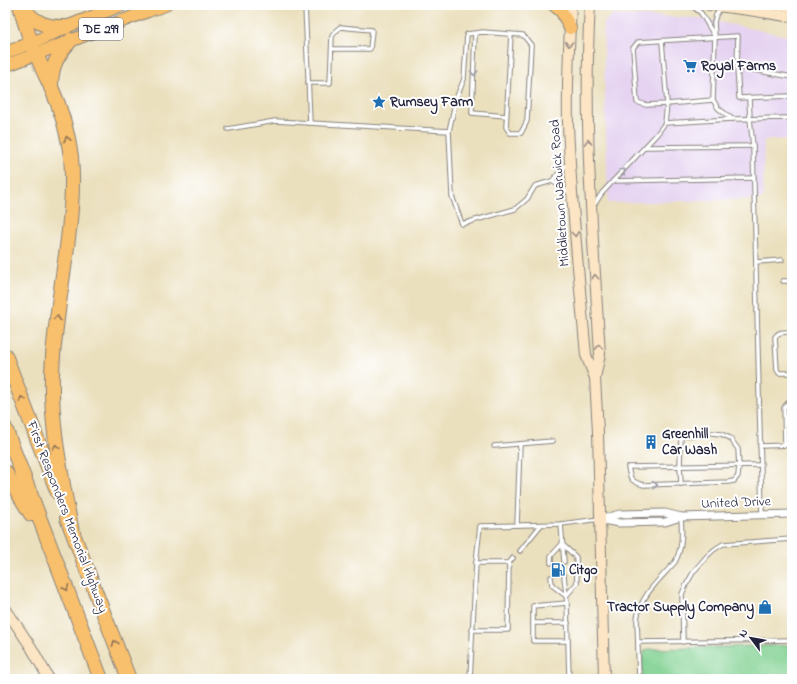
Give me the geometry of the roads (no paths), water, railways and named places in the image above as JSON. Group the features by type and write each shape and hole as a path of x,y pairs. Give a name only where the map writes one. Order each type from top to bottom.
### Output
{"highway":[{"path":"20,5 27,13 40,23 47,26 66,27"},
{"path":"20,5 24,23 41,66 52,87 63,120 71,157 72,200 70,225 52,356 52,407 54,430 71,527"},
{"path":"52,87 52,72 54,65 61,52 71,40"},
{"name":"First Responders Memorial Highway","path":"5,355 129,679"},
{"name":"First Responders Memorial Highway","path":"5,428 101,679"},
{"path":"5,472 52,552"}],"main road":[{"name":"DE 299","path":"5,66 66,27 122,5"},
{"name":"DE 299","path":"5,53 71,40 148,10 165,5"},
{"path":"554,5 562,12 570,28"}],"street":[{"name":"Middletown Warwick Road","path":"571,5 568,123 572,195 586,355 595,378"},
{"name":"Middletown Warwick Road","path":"590,5 587,123 600,354 595,378 598,432 604,679"},
{"path":"710,5 792,17"},
{"path":"781,5 792,7"},
{"name":"United Drive","path":"600,519 620,523 665,522 681,517 792,514"},
{"path":"5,608 31,647 49,679"}],"lane":[{"path":"691,5 701,13 715,37"},
{"path":"304,6 310,123"},
{"path":"722,6 714,20 715,37 713,100 718,108 732,119"},
{"path":"308,83 330,83 332,36 340,27 372,30 370,49 332,49"},
{"path":"511,34 506,127 510,133 521,133 527,121 531,45 523,35 511,34 483,32 467,34 464,79 456,99 449,131 452,196 462,224 515,209 527,198 535,186 552,181 570,160"},
{"path":"475,34 472,113 506,116"},
{"path":"713,100 646,105 637,102 633,48 638,42 738,36 739,98 792,96"},
{"path":"592,212 598,198 658,134 665,123 666,104 662,41"},
{"path":"738,67 792,77"},
{"path":"749,98 754,178 762,515"},
{"path":"665,123 732,119 792,118"},
{"path":"228,129 275,121 449,131"},
{"path":"645,147 753,146"},
{"path":"613,181 754,178"},
{"path":"552,181 572,195"},
{"path":"756,262 782,260"},
{"path":"782,281 792,281"},
{"path":"792,332 782,332 777,334 775,338 776,370 779,373 792,373"},
{"path":"785,445 784,408 789,402 792,401"},
{"path":"712,433 721,434 730,438 738,449 739,466 738,476 734,481 644,485 635,483 629,477 628,467 739,466 761,465"},
{"path":"681,484 681,436 702,434"},
{"path":"494,446 553,441"},
{"path":"517,525 520,444"},
{"path":"760,446 792,445"},
{"path":"639,679 637,619 640,607 646,596 675,562 678,556 682,541 681,517"},
{"path":"470,679 476,563 480,526 561,524 600,519"},
{"path":"561,524 564,562"},
{"path":"520,551 541,525"},
{"path":"683,642 682,594 694,571 708,555 723,544 792,539"},
{"path":"551,563 551,556 562,544"},
{"path":"562,544 576,557 577,583 566,596"},
{"path":"472,630 508,630 509,563 513,558"},
{"path":"476,563 509,563"},
{"path":"564,576 568,623 569,679"},
{"path":"551,577 552,585 566,596"},
{"path":"567,603 533,606 533,641 568,641"},
{"path":"533,623 568,623"},
{"path":"638,642 792,640"}],"place":[{"name":"Royal Farms","path":"690,66"},
{"name":"Rumsey Farm","path":"379,102"},
{"name":"Greenhill Car Wash","path":"651,442"},
{"name":"Citgo","path":"558,570"},
{"name":"Tractor Supply Company","path":"765,607"}]}
